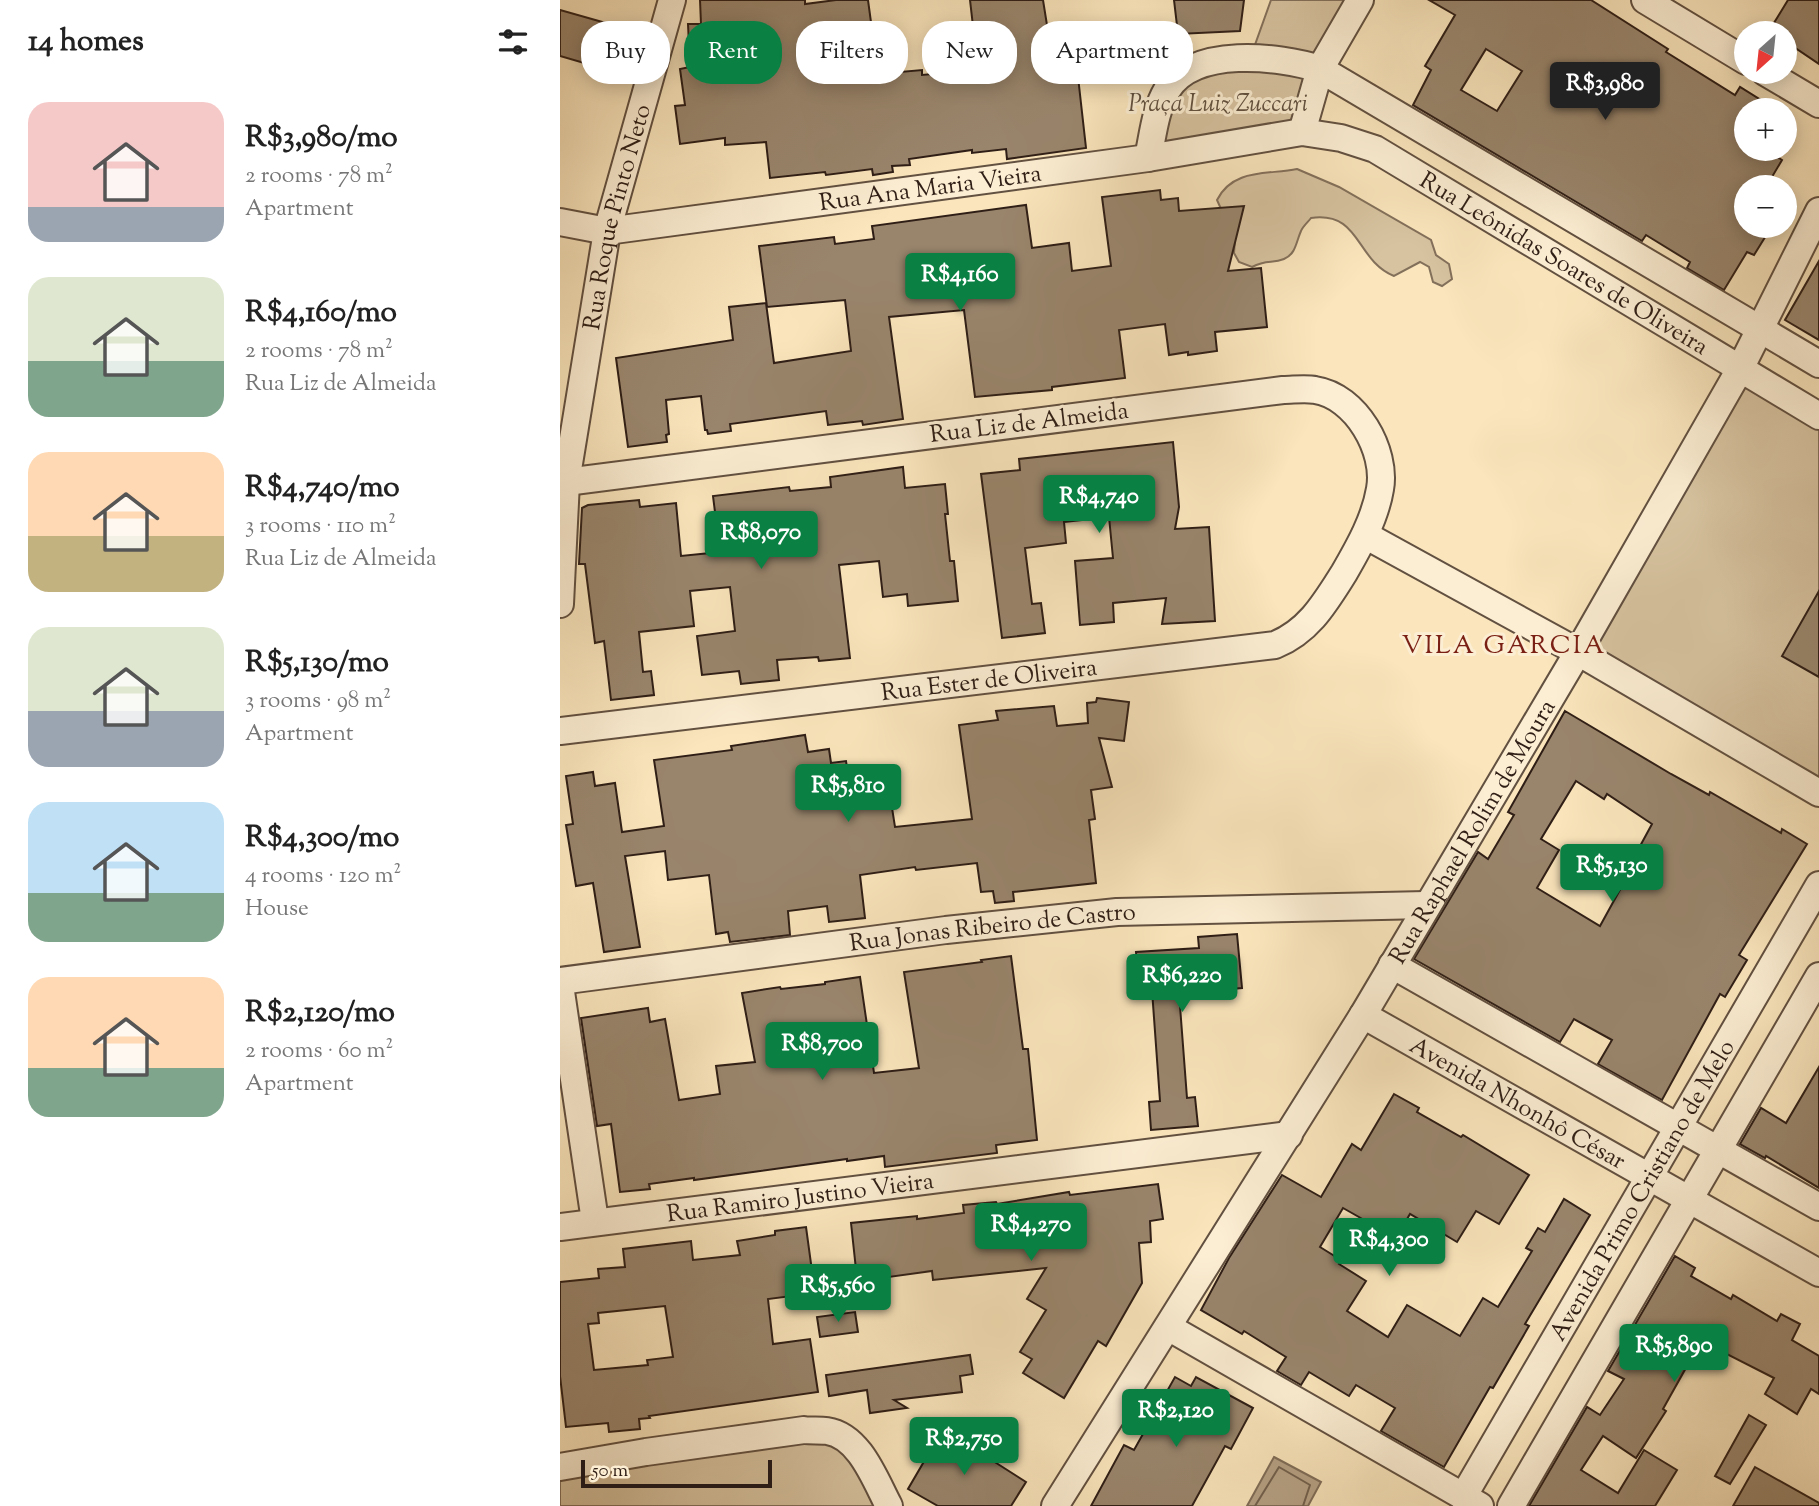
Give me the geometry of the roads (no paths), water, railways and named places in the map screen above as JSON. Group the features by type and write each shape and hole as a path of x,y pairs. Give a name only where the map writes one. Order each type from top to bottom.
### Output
{"street":[{"name":"Rua Roque Pinto Neto","path":"560,604 566,482 607,231 671,0"},
{"path":"1302,132 1320,69 1360,0"},
{"path":"1644,0 1734,54"},
{"name":"Rua Leônidas Soares de Oliveira","path":"1148,158 1160,107 1168,89 1184,72 1236,58 1298,63 1320,69 1819,364"},
{"path":"1785,84 1819,104"},
{"name":"Rua Ana Maria Vieira","path":"560,222 607,231 1148,158 1302,132"},
{"name":"Rua Leônidas Soares de Oliveira","path":"1302,132 1341,138 1375,149 1819,416"},
{"name":"Rua Raphael Rolim de Moura","path":"1055,1506 1363,1015 1578,652 1740,369 1819,211"},
{"name":"Rua Liz de Almeida","path":"566,482 1283,390 1317,390 1345,402 1368,434 1380,462 1380,487 1365,535"},
{"path":"1365,535 1578,652 1819,793"},
{"name":"Rua Ester de Oliveira","path":"560,731 1275,645 1292,638 1307,626 1324,605 1365,535"},
{"name":"Avenida Primo Cristiano de Melo","path":"1471,1501 1678,1127 1819,884"},
{"name":"Rua Jonas Ribeiro de Castro","path":"560,983 946,930 1116,912 1426,905"},
{"path":"1392,965 1819,1207"},
{"name":"Avenida Primo Cristiano de Melo","path":"1511,1506 1819,976"},
{"path":"560,983 595,1222"},
{"name":"Avenida Nhonhô César","path":"1363,1015 1819,1273"},
{"name":"Rua Ramiro Justino Vieira","path":"560,1227 1289,1135"},
{"path":"1168,1327 1471,1501"},
{"path":"560,1467 804,1430 826,1431 841,1435 857,1450 868,1465 889,1506"}],"water":[{"path":"1274,1457 1321,1482 1308,1506 1247,1506"}],"district":[{"name":"VILA GARCIA","path":"1504,644"}],"park label":[{"name":"Praça Luiz Zuccari","path":"1218,103"}]}
